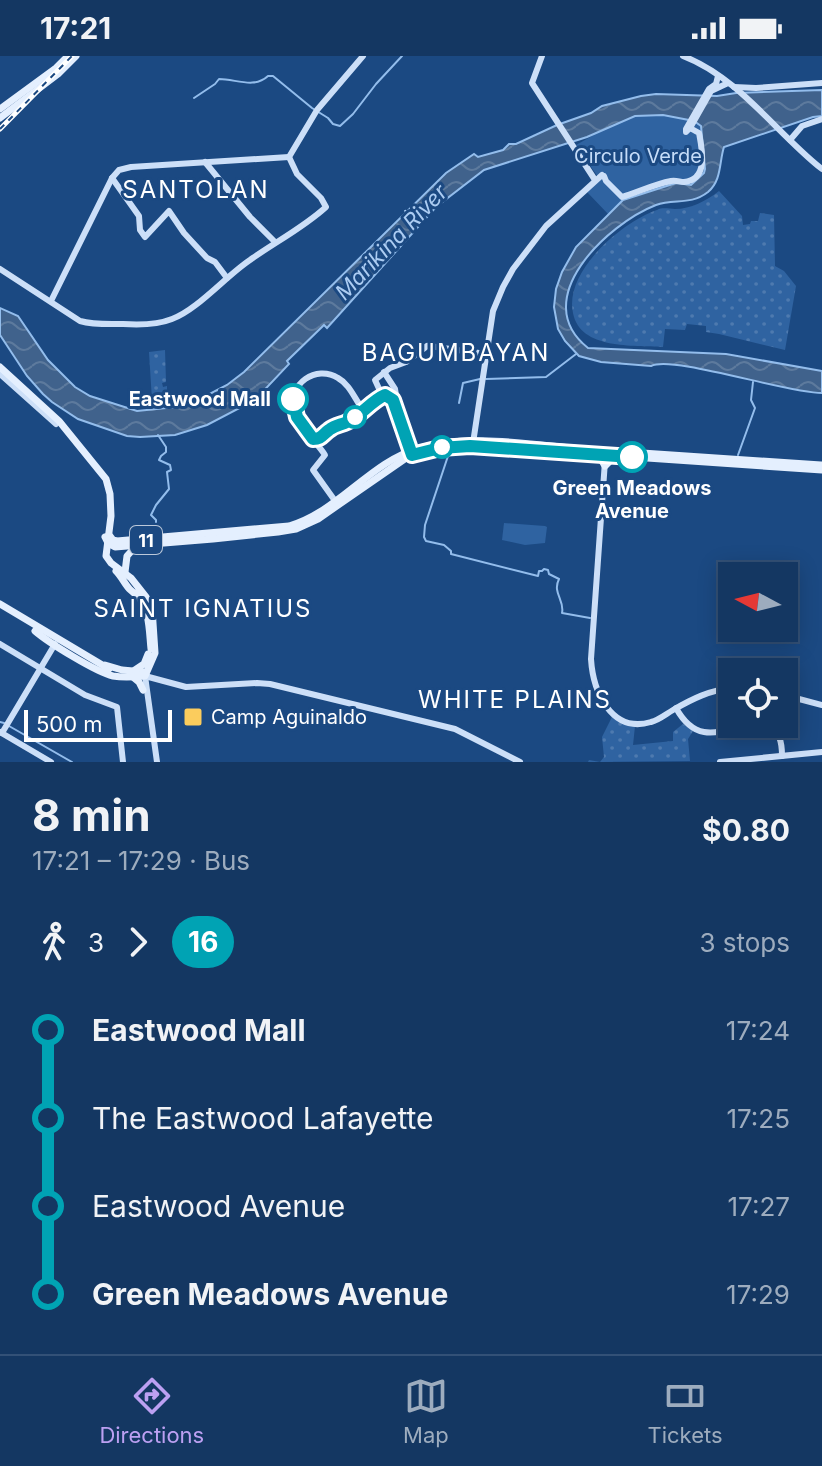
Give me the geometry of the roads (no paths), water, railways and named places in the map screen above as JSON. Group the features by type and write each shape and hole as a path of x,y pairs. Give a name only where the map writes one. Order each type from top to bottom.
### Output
{"main road":[{"path":"0,118 68,56"},
{"path":"0,109 58,74 76,56"},
{"path":"0,369 58,423 101,472 107,482 111,507 110,541"},
{"name":"11","path":"110,541 134,543 296,529 318,519 333,502 414,451 452,444 822,468"},
{"name":"11","path":"473,444 666,457"},
{"path":"593,454 605,466"},
{"path":"605,466 608,460 616,456"},
{"name":"11","path":"151,651 147,610 129,581 127,568 130,556 139,546 151,542 214,536"},
{"name":"11","path":"110,541 108,557 145,595 152,608 156,651 147,678"},
{"name":"11","path":"110,541 103,555 105,559 129,589 146,602 150,611 151,651 147,678"},
{"path":"0,606 108,670"},
{"path":"36,629 101,672 147,678"},
{"path":"36,629 139,682 147,678"},
{"path":"123,674 142,666 151,651"}],"street":[{"path":"289,157 316,111 363,56"},
{"path":"542,56 531,81 582,157 622,197 671,181 685,182 699,173 702,165 699,133 690,126 716,84"},
{"path":"687,57 716,84 822,83"},
{"path":"732,86 822,169"},
{"path":"790,140 804,124 822,119"},
{"path":"51,301 112,178 122,168 289,157"},
{"path":"0,269 86,323 131,325 174,318 275,242 300,229 326,206 289,157"},
{"path":"205,162 275,242"},
{"path":"473,444 494,308 513,269 546,225 600,177"},
{"path":"112,178 137,211 140,230 145,237 169,211 184,233 227,278"},
{"path":"381,393 375,380 428,346 486,354"},
{"path":"0,369 51,411 58,423"},
{"path":"384,372 395,389 393,397"},
{"path":"333,502 313,470 325,455 297,417 293,407 294,393 309,377 319,374 334,376 346,385 364,408"},
{"path":"316,440 331,428 348,422 381,393 389,393 414,451"},
{"path":"364,408 382,396 393,397"},
{"path":"606,453 591,659 598,694 605,707 623,720 636,723 650,722 701,695 718,691"},
{"path":"0,644 85,695 117,707 123,762"},
{"path":"51,762 1,732 55,644"},
{"path":"155,762 147,678 186,687 270,684 455,729 520,762"},
{"path":"798,699 822,705"},
{"path":"676,708 686,724 704,733 718,732"},
{"path":"779,738 782,756"},
{"path":"720,762 822,752"}],"water":[{"name":"Marikina River","path":"822,90 822,116 724,147 718,176 708,192 695,199 656,205 616,229 581,266 570,287 566,308 571,329 588,348 726,354 822,371 822,393 682,366 601,362 579,356 558,329 554,307 556,289 576,247 623,200 676,183 691,185 704,173 701,126 694,121 663,115 635,116 587,137 484,170 436,207 327,328 324,325 287,361 289,364 255,400 207,425 175,435 140,437 127,436 78,419 43,394 0,335 0,308 18,316 48,360 75,387 90,396 137,411 176,407 198,400 244,372 446,173 474,154 478,157 503,150 509,144 516,144 602,106 641,96 717,96"}],"waterway":[{"path":"194,98 219,79 251,83 273,76 333,124 340,126 402,56"},
{"path":"486,379 546,377 576,354"},
{"path":"459,403 463,383 480,379"},
{"path":"738,455 755,408 751,400 753,382"},
{"path":"156,522 151,515 169,489 167,472 171,470 170,465 159,460 166,447 158,435"},
{"path":"450,450 425,525 426,541 444,545 451,554 538,576 539,571 548,570 549,574 559,579 557,588 562,613 590,618"},
{"path":"0,722 4,723"},
{"path":"9,726 72,762"}],"railway":[{"path":"0,129 72,56"}],"place":[{"name":"Eastwood Mall","path":"293,399"},
{"name":"Green Meadows Avenue","path":"632,457"},
{"name":"Camp Aguinaldo","path":"193,717"}],"district":[{"name":"SANTOLAN","path":"196,189"},
{"name":"BAGUMBAYAN","path":"456,352"},
{"name":"SAINT IGNATIUS","path":"203,608"},
{"name":"WHITE PLAINS","path":"515,699"}],"park label":[{"name":"Circulo Verde","path":"638,156"}]}
